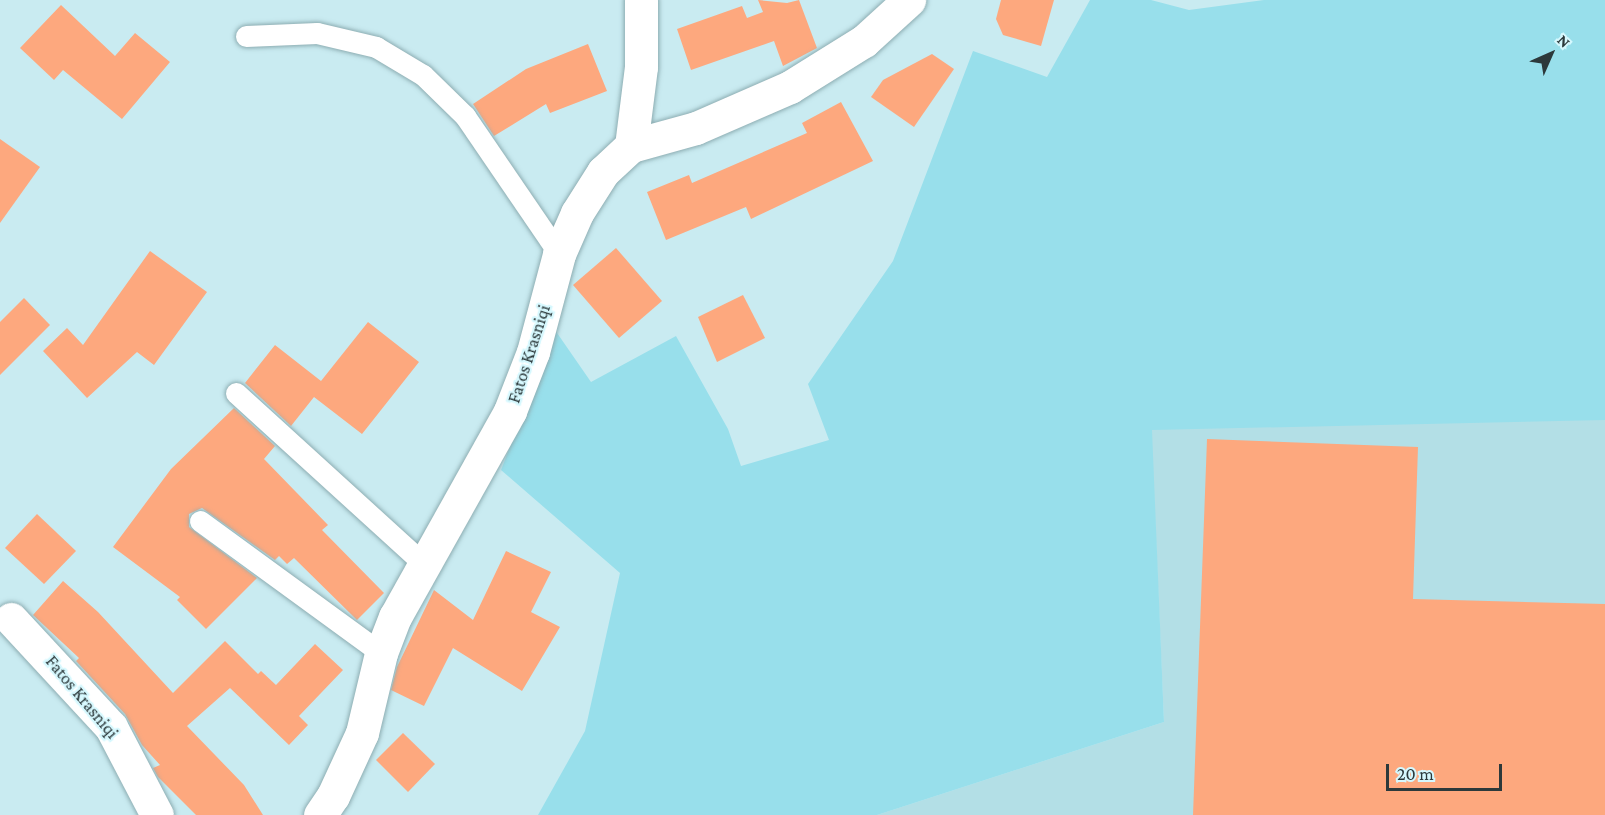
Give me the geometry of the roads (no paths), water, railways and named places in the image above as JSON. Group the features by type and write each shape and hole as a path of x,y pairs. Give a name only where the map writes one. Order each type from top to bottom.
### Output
{"street":[{"path":"631,146 641,67 640,0"},
{"name":"Fatos Krasniqi","path":"320,815 333,796 362,733 381,653 395,617 510,411 533,352 558,254 578,213 603,172 631,146 696,128 790,87 864,41 909,0"},
{"name":"Fatos Krasniqi","path":"11,619 111,727 157,815"}],"lane":[{"path":"246,36 317,33 376,47 423,75 465,116 558,254"},
{"path":"236,393 424,564"},
{"path":"200,521 381,653"}]}
